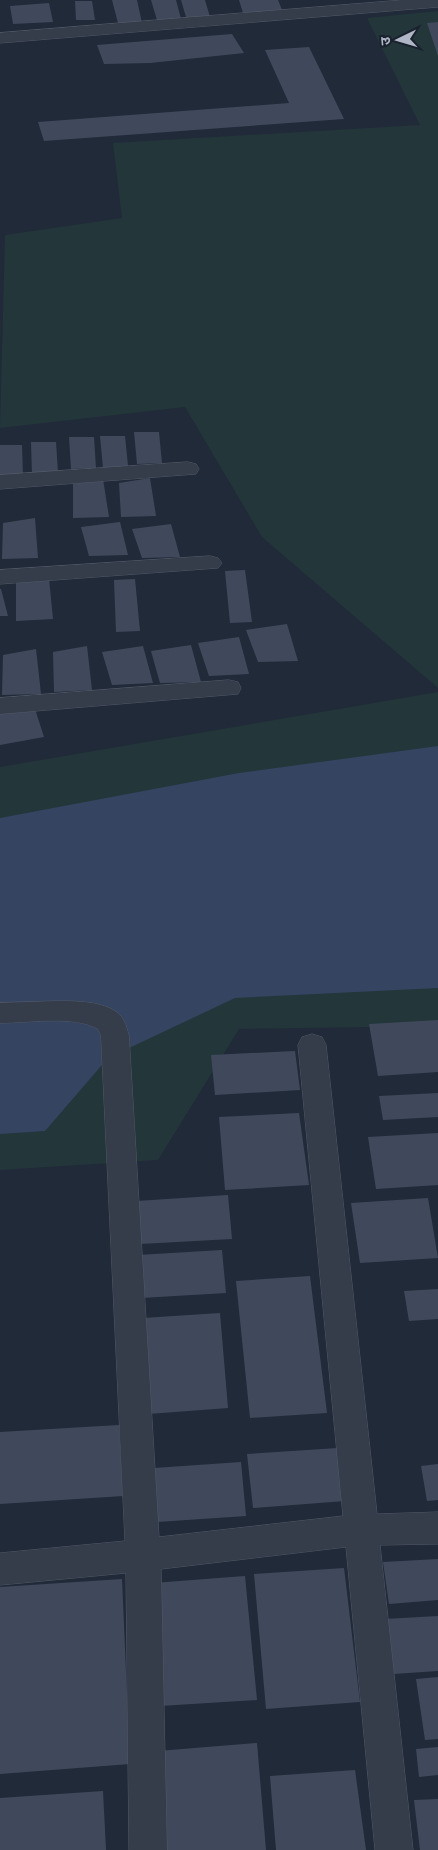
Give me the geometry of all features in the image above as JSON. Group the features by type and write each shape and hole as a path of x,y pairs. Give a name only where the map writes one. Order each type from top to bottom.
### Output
{"street":[{"path":"0,38 438,2"},
{"path":"0,482 188,469"},
{"path":"0,577 210,563"},
{"path":"0,706 229,688"},
{"path":"0,1013 84,1012 100,1016 111,1024 115,1036 143,1555 148,1850"},
{"path":"312,1045 394,1850"},
{"path":"0,1569 361,1530 438,1528"}],"green space":[{"path":"438,11 438,688 262,537 185,407 0,428 5,235 122,218 113,143 420,125 367,18"},
{"path":"438,692 438,1026 239,1029 158,1160 0,1170 0,767"}],"water":[{"path":"438,746 438,988 235,998 108,1058 45,1131 0,1134 0,818 239,773"}],"building":[{"path":"112,0 137,0 142,23 118,23"},
{"path":"151,0 176,0 181,19 157,20"},
{"path":"181,0 205,0 210,17 186,17"},
{"path":"239,0 278,0 282,10 243,13"},
{"path":"75,1 92,1 95,20 76,20"},
{"path":"49,3 53,22 13,24 10,6"},
{"path":"438,22 438,56 427,23"},
{"path":"232,34 244,53 150,63 104,64 97,45"},
{"path":"309,47 344,119 44,141 38,122 289,103 265,50"},
{"path":"134,432 159,432 162,463 137,464"},
{"path":"100,436 125,436 128,466 103,468"},
{"path":"69,437 94,437 96,468 71,469"},
{"path":"31,442 56,442 58,473 32,474"},
{"path":"0,445 22,445 23,476 0,477"},
{"path":"150,478 156,516 121,517 119,483"},
{"path":"103,479 109,517 73,518 73,484"},
{"path":"35,518 38,558 2,559 3,523"},
{"path":"120,522 128,555 89,556 81,527"},
{"path":"171,524 180,557 142,558 132,529"},
{"path":"245,570 252,622 230,623 225,571"},
{"path":"49,578 53,619 16,621 16,583"},
{"path":"135,579 140,631 116,632 114,580"},
{"path":"1,589 8,616 0,616"},
{"path":"287,624 298,661 258,662 246,630"},
{"path":"239,637 249,674 209,676 198,643"},
{"path":"191,645 201,682 160,683 151,651"},
{"path":"87,646 92,690 54,692 53,652"},
{"path":"143,646 153,683 112,685 102,652"},
{"path":"36,649 41,694 2,695 3,655"},
{"path":"34,706 44,737 0,745 0,710"},
{"path":"438,1020 438,1072 378,1076 369,1024"},
{"path":"295,1051 300,1090 215,1095 211,1055"},
{"path":"438,1093 438,1117 383,1120 379,1096"},
{"path":"299,1113 309,1185 225,1190 219,1117"},
{"path":"438,1133 438,1185 376,1189 368,1137"},
{"path":"228,1195 232,1239 140,1244 137,1201"},
{"path":"428,1198 438,1258 360,1263 351,1203"},
{"path":"222,1250 226,1293 141,1298 138,1255"},
{"path":"310,1276 327,1413 250,1418 236,1281"},
{"path":"438,1289 438,1319 409,1321 404,1291"},
{"path":"220,1313 228,1408 148,1414 143,1318"},
{"path":"119,1425 123,1496 0,1504 0,1432"},
{"path":"338,1448 345,1501 253,1508 247,1454"},
{"path":"241,1462 246,1516 157,1522 154,1468"},
{"path":"438,1464 438,1500 427,1501 421,1466"},
{"path":"438,1559 438,1600 389,1604 383,1562"},
{"path":"344,1568 360,1702 266,1709 254,1574"},
{"path":"245,1576 257,1700 160,1706 153,1583"},
{"path":"122,1579 130,1764 0,1774 0,1587"},
{"path":"438,1616 438,1671 393,1674 385,1619"},
{"path":"438,1677 438,1739 425,1740 416,1679"},
{"path":"257,1743 266,1850 164,1850 158,1751"},
{"path":"438,1747 438,1775 419,1777 416,1749"},
{"path":"355,1770 366,1850 276,1850 270,1776"},
{"path":"103,1791 106,1850 0,1850 0,1798"},
{"path":"438,1799 438,1850 420,1850 414,1800"}]}
